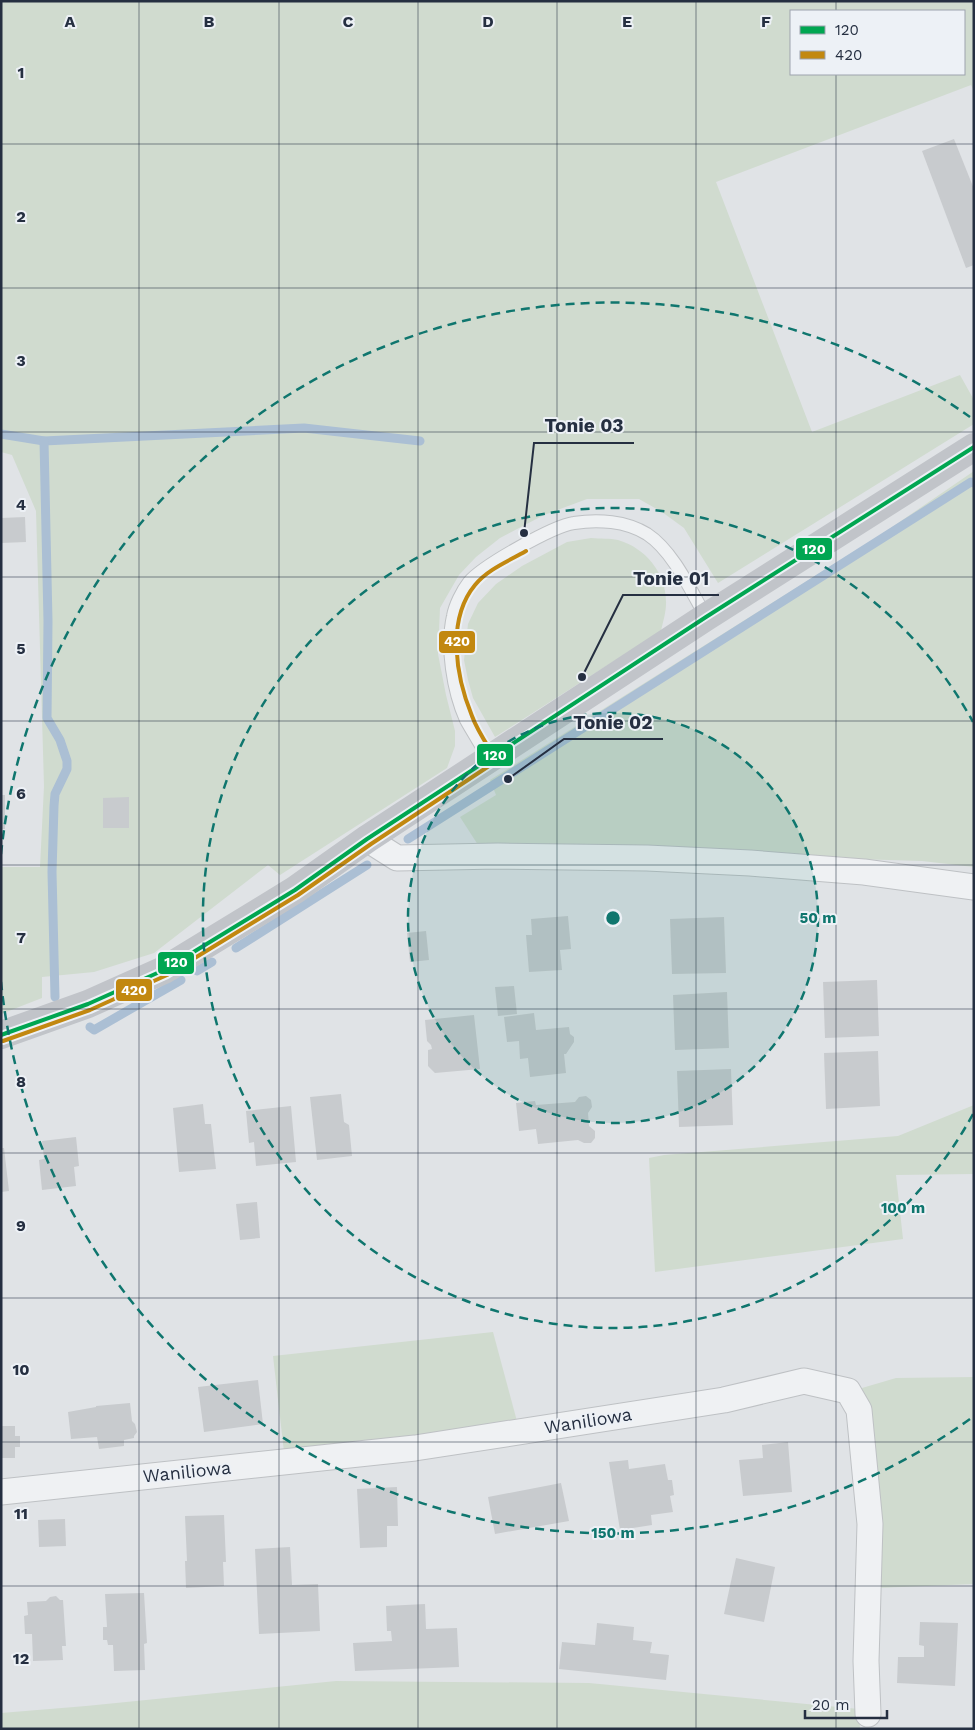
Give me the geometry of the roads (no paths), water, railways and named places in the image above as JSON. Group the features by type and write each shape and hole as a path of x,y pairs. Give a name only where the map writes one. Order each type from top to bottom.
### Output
{"street":[{"path":"1,1035 88,1004 164,970 295,890 367,839 706,617 974,447"},
{"path":"367,839 397,858 508,856 647,858 731,862 864,872 974,888"},
{"name":"Waniliowa","path":"1,1492 415,1448 724,1400 804,1381 848,1391 859,1410 870,1524 866,1660 868,1714"}],"lane":[{"path":"489,759 461,707 453,675 451,657 453,616 469,582 484,568 542,536 572,523 604,521 623,524 640,531 656,542 674,563 706,617"}],"waterway":[{"path":"1,434 44,441 304,428 420,441"},
{"path":"44,441 48,621 47,718 60,740 67,761 67,769 55,794 54,806 52,872 55,997"},
{"path":"408,839 971,482 974,483"},
{"path":"236,948 367,865"},
{"path":"197,971 212,962"},
{"path":"90,1027 94,1030 181,980"}],"place":[{"name":"Tonie 03","path":"524,533"},
{"name":"Tonie 01","path":"582,677"},
{"name":"Tonie 02","path":"508,779"}]}
